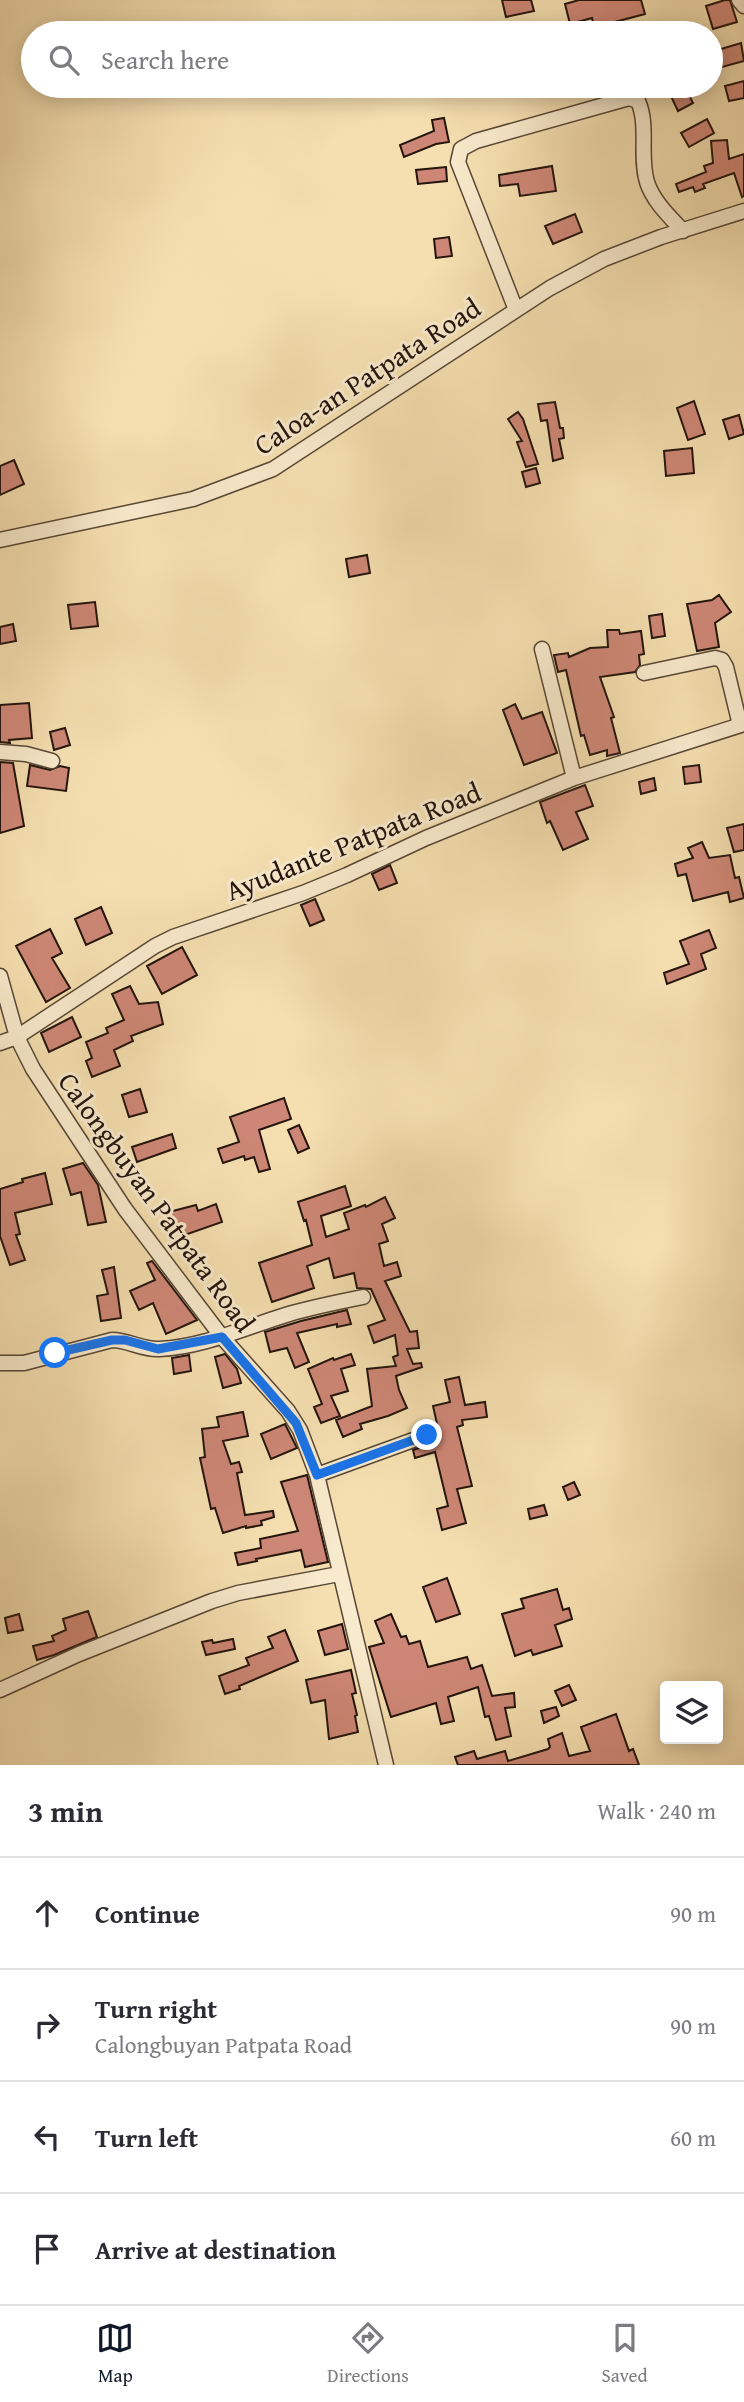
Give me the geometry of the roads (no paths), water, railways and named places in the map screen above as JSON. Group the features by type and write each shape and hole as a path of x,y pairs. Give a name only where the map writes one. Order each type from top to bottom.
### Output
{"street":[{"path":"739,0 744,6"},
{"path":"516,310 458,162 461,149 476,141 629,99 638,101 644,132 647,181 661,207 683,231"},
{"name":"Caloa-an Patpata Road","path":"0,540 192,499 273,469 550,288 604,259 744,211"},
{"path":"542,649 574,778"},
{"path":"644,673 715,658 722,660 742,724"},
{"name":"Ayudante Patpata Road","path":"0,1044 16,1037 173,937 325,884 426,838 574,778 742,724"},
{"path":"0,752 26,754 52,761"},
{"name":"Calongbuyan Patpata Road","path":"0,976 16,1037 33,1069 125,1209 222,1337 296,1423 317,1475 386,1765"},
{"path":"0,1363 23,1363 112,1340 125,1340 158,1349 222,1337 297,1312 363,1297"},
{"path":"317,1475 427,1435"},
{"path":"0,1690 79,1654 212,1601 238,1593 339,1574"}]}
